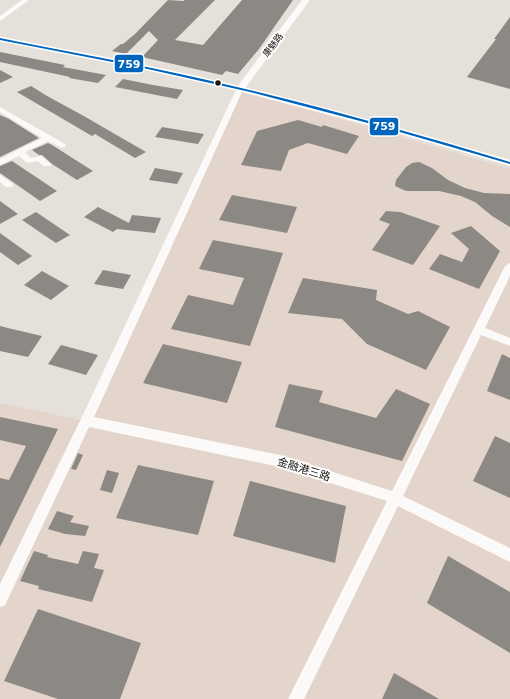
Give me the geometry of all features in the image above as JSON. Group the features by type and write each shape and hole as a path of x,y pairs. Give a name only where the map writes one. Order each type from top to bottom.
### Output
{"main road":[{"name":"康魅路","path":"240,89 306,0"}],"street":[{"path":"0,19 26,0"},
{"path":"0,39 163,71 240,89 397,130 510,163"},
{"path":"0,600 86,421 240,89"},
{"path":"0,109 4,116 62,146"},
{"path":"0,162 48,138"},
{"path":"20,152 30,161 38,158 46,164"},
{"path":"0,178 9,185"},
{"path":"296,699 510,266"},
{"path":"478,330 510,342"},
{"name":"金融港三路","path":"86,421 280,461 396,498 510,555"}],"shaded area":[{"path":"240,89 510,169 510,699 0,699 0,403 85,421"}],"building":[{"path":"168,0 215,0 175,40 203,45 242,0 293,0 259,49 238,74 226,71 222,75 142,57 158,40 149,31 126,54 112,51 136,33"},
{"path":"510,17 510,89 467,77 496,39 494,39"},
{"path":"0,52 65,65 63,67 106,75 98,83 69,78 70,77 0,62"},
{"path":"0,70 13,77 0,83"},
{"path":"123,79 183,90 177,99 115,87"},
{"path":"31,86 146,152 135,158 95,134 92,136 17,92"},
{"path":"0,115 9,119 39,138 0,157"},
{"path":"298,120 322,127 323,125 359,136 347,154 308,143 289,150 281,171 241,165 257,131"},
{"path":"162,127 204,134 198,144 155,137"},
{"path":"48,143 93,171 77,180 52,164 42,155 39,155 32,150"},
{"path":"12,161 57,191 40,201 0,173 0,166"},
{"path":"419,162 432,168 448,180 465,188 484,193 510,194 510,227 492,216 475,202 461,196 439,191 406,191 395,186 396,180 406,167 412,163"},
{"path":"155,168 183,173 177,184 149,180"},
{"path":"232,195 297,207 287,233 219,220"},
{"path":"0,201 18,214 0,224"},
{"path":"98,207 129,223 132,215 161,218 155,233 117,229 113,232 84,217"},
{"path":"386,211 400,212 440,226 413,265 372,250 390,224 379,220"},
{"path":"36,212 70,235 56,243 22,220"},
{"path":"471,226 500,251 479,289 429,269 440,254 462,262 469,249 451,233"},
{"path":"0,233 32,256 18,265 0,252"},
{"path":"213,240 283,253 250,346 171,329 188,295 233,305 244,278 199,269"},
{"path":"103,270 131,275 123,289 94,284"},
{"path":"42,271 69,286 51,300 24,285"},
{"path":"303,278 377,290 376,300 408,314 418,311 450,327 426,370 367,344 342,319 288,313"},
{"path":"0,326 42,336 28,357 0,351"},
{"path":"163,344 242,362 227,403 143,383"},
{"path":"61,345 98,355 86,375 48,364"},
{"path":"502,354 510,358 510,400 487,391"},
{"path":"289,384 323,391 319,402 376,418 396,389 430,404 402,461 275,427"},
{"path":"0,417 58,429 0,547 0,478 9,480 26,446 0,440"},
{"path":"495,436 510,443 510,498 473,481"},
{"path":"78,453 83,455 76,470 71,469"},
{"path":"138,465 214,481 198,535 116,518"},
{"path":"107,470 119,473 112,493 100,490"},
{"path":"250,481 346,506 335,563 233,536"},
{"path":"57,511 74,516 70,522 89,526 85,536 65,534 48,529"},
{"path":"34,551 48,555 47,557 78,564 83,551 99,554 94,568 104,570 92,602 38,589 39,586 20,581"},
{"path":"448,556 510,592 510,653 427,603"},
{"path":"38,609 141,643 120,699 58,699 4,681"},
{"path":"394,673 439,699 382,699"}],"transit line":[{"name":"759","path":"0,39 143,67 250,91 381,126 510,163"}]}
